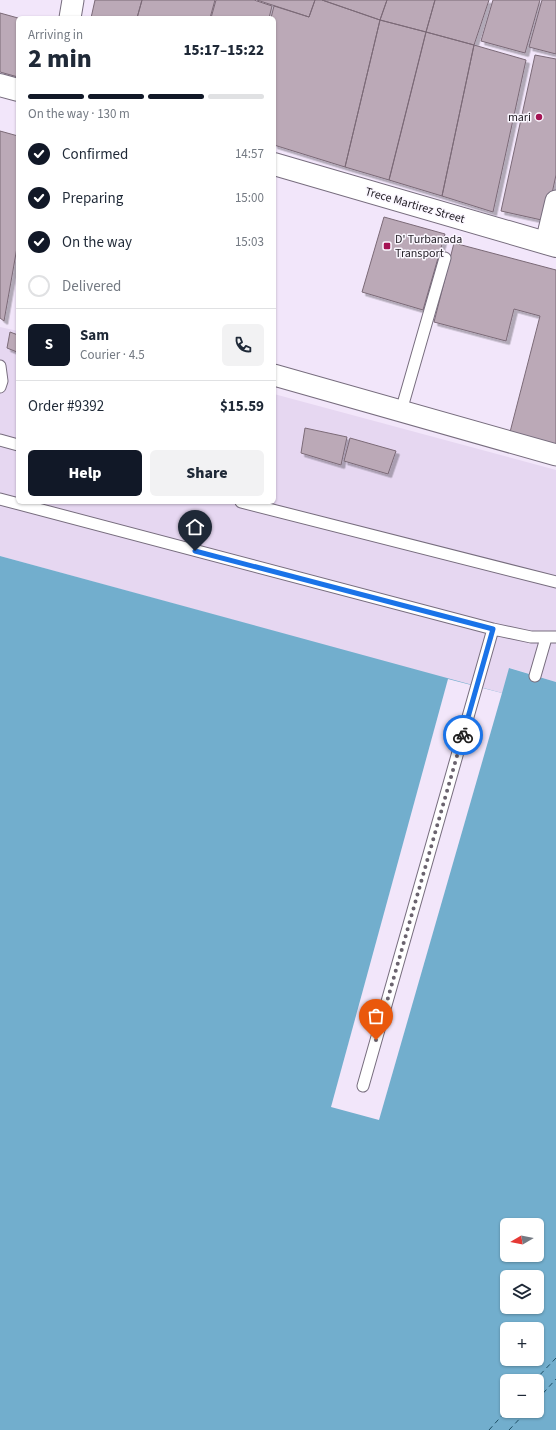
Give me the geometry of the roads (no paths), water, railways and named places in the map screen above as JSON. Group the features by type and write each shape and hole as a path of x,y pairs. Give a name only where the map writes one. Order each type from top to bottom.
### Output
{"main road":[{"path":"0,85 16,89"},
{"name":"Trece Martirez Street","path":"276,165 551,244"}],"street":[{"path":"70,16 73,0"},
{"path":"551,244 556,201"},
{"path":"276,376 402,410 556,455"}],"lane":[{"path":"402,410 445,258"},
{"path":"0,366 2,381 0,388"},
{"path":"0,440 16,444"},
{"path":"0,499 16,503"},
{"path":"19,504 493,629 531,637 551,638 535,676"},
{"path":"249,504 556,582"},
{"path":"363,1086 493,629"}],"water":[{"path":"0,556 502,693 509,668 556,682 556,1430 0,1430"}],"place":[{"name":"mari","path":"539,117"},
{"name":"D' Turbanada Transport","path":"387,246"}]}
